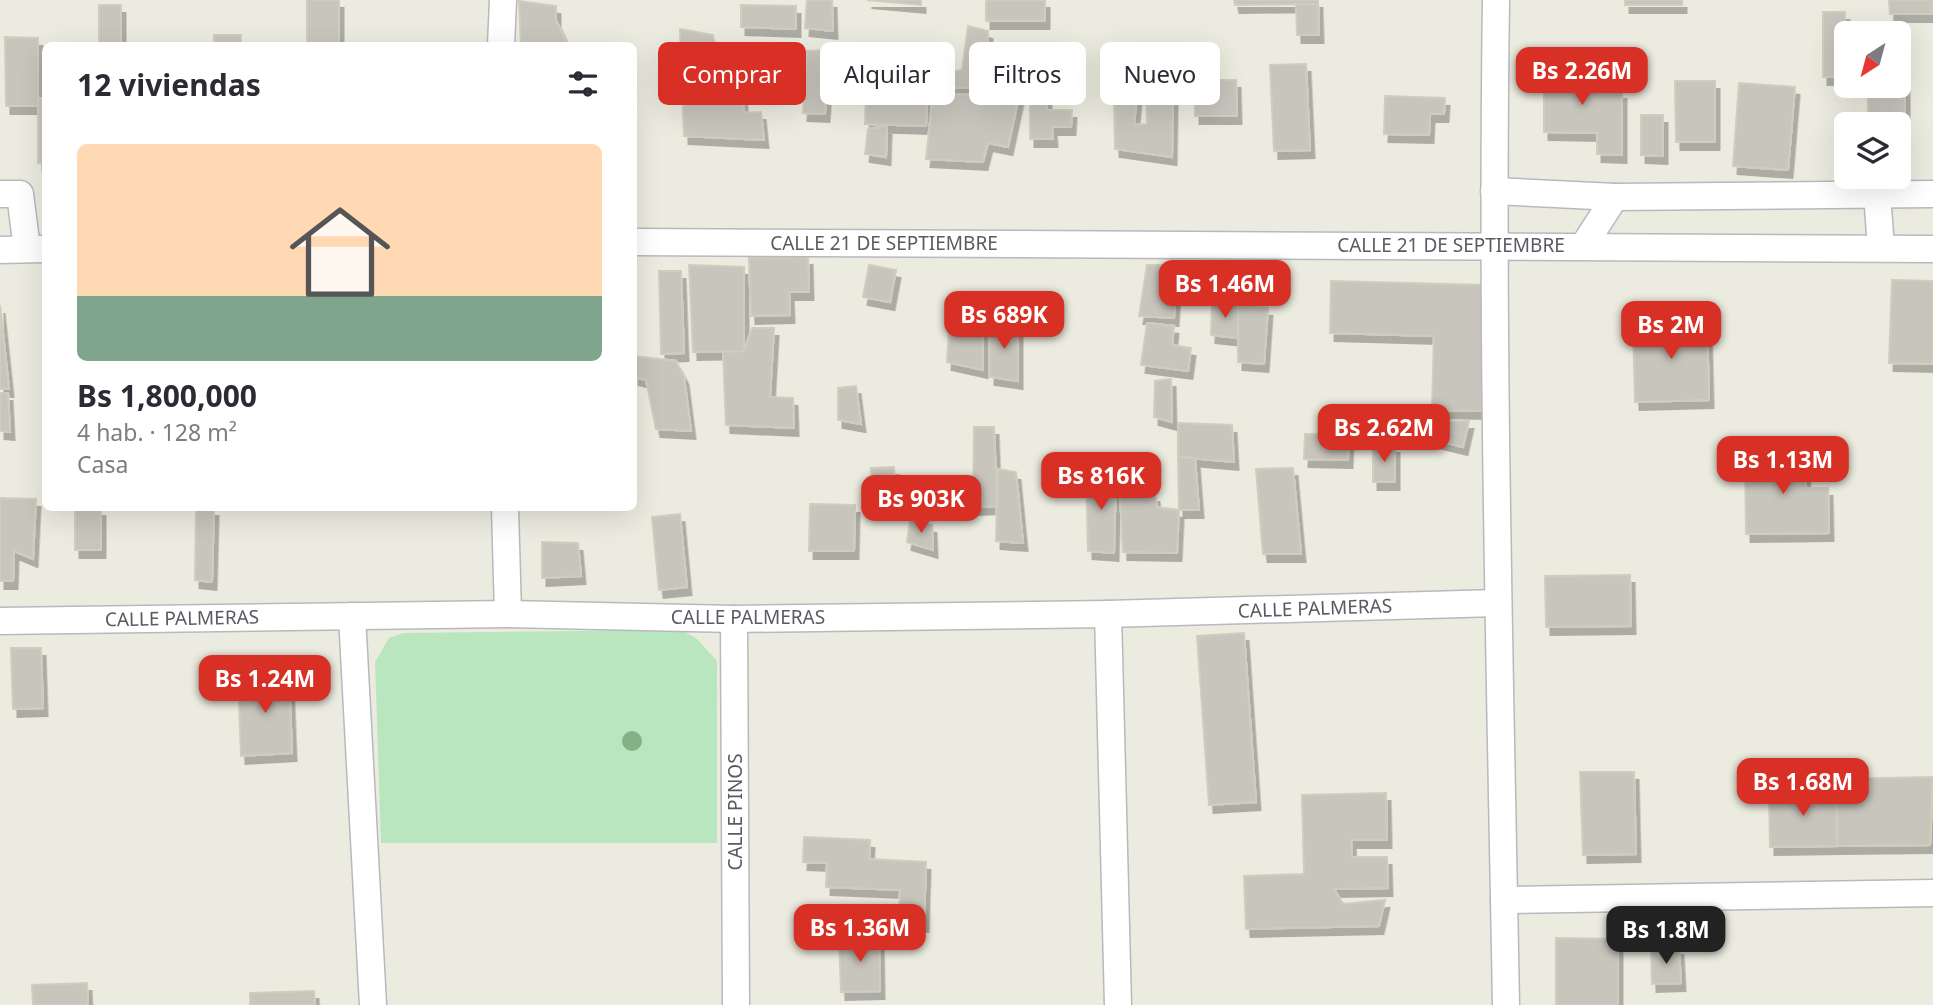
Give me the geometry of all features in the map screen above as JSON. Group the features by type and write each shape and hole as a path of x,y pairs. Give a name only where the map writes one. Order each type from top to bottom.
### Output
{"street":[{"path":"501,42 503,0"},
{"path":"1496,0 1493,245 1497,603 1506,1005"},
{"path":"1493,191 1615,197 1933,194"},
{"path":"0,250 36,249 10,194"},
{"path":"1877,194 1881,248"},
{"path":"1584,245 1615,197"},
{"name":"CALLE 21 DE SEPTIEMBRE","path":"637,242 1584,245 1933,249"},
{"path":"505,511 508,614"},
{"name":"CALLE PALMERAS","path":"0,621 508,614 734,619 1108,614 1497,603"},
{"path":"1108,614 1118,1005"},
{"path":"352,616 373,1005"},
{"name":"CALLE PINOS","path":"734,619 736,1005"},
{"path":"1504,900 1933,893"}],"green space":[{"path":"681,630 696,638 717,661 717,843 381,843 375,662 389,638 403,633"}],"building":[{"path":"307,0 339,0 339,42 307,42"},
{"path":"807,0 832,0 833,31 805,28"},
{"path":"867,0 921,0 921,5"},
{"path":"986,0 1045,0 1045,21 986,21"},
{"path":"1234,0 1318,0 1318,4 1235,5"},
{"path":"1625,0 1682,0 1682,5 1625,5"},
{"path":"1889,0 1933,0 1933,14 1890,14"},
{"path":"519,1 556,6 556,20 566,42 521,42"},
{"path":"1296,4 1318,4 1319,35 1297,35"},
{"path":"99,5 121,5 121,42 99,42"},
{"path":"741,5 796,6 796,29 741,27"},
{"path":"1823,12 1845,12 1845,21 1834,21 1834,77 1823,77"},
{"path":"968,26 988,31 988,42 969,42 969,87 955,88 955,71 962,70"},
{"path":"680,29 713,35 715,42 680,42"},
{"path":"214,35 241,35 241,42 214,42"},
{"path":"5,37 38,38 38,106 6,106"},
{"path":"820,50 820,105 826,105 825,114 803,113 804,105 806,105 807,51"},
{"path":"1306,64 1310,150 1274,151 1270,65"},
{"path":"1544,66 1593,66 1594,92 1622,91 1622,155 1597,154 1597,133 1544,132"},
{"path":"1220,80 1236,80 1237,116 1195,116 1195,105 1220,105"},
{"path":"1675,81 1715,81 1715,142 1676,142"},
{"path":"1739,83 1795,87 1788,170 1733,166"},
{"path":"955,95 969,95 969,105 1017,105 1008,147 988,143 983,162 926,159 932,105 955,105"},
{"path":"1385,96 1445,98 1444,114 1430,114 1429,135 1384,134"},
{"path":"38,98 42,98 42,163 38,163"},
{"path":"1868,98 1905,98 1905,112 1868,112"},
{"path":"683,105 743,105 744,113 761,112 764,140 684,136"},
{"path":"866,105 927,105 926,126 865,124"},
{"path":"1030,105 1047,105 1047,110 1072,110 1071,127 1052,127 1053,139 1030,139"},
{"path":"1114,105 1136,105 1134,125 1147,124 1146,105 1173,105 1172,157 1115,149"},
{"path":"1641,115 1663,115 1663,156 1641,155"},
{"path":"887,126 886,157 865,154 868,129"},
{"path":"808,257 809,292 789,292 790,315 751,316 749,258"},
{"path":"689,265 744,267 744,351 693,352"},
{"path":"869,265 896,270 890,302 863,297"},
{"path":"1147,265 1177,265 1174,318 1139,316"},
{"path":"659,271 681,271 684,353 661,354"},
{"path":"1892,280 1933,281 1933,364 1889,363"},
{"path":"1331,281 1484,285 1483,411 1432,410 1434,336 1330,333"},
{"path":"1212,302 1238,306 1238,338 1211,335"},
{"path":"0,305 9,389 0,389"},
{"path":"1238,306 1268,308 1264,364 1238,362"},
{"path":"950,316 983,318 983,370 947,362"},
{"path":"1707,320 1709,400 1635,402 1633,321"},
{"path":"990,321 1018,326 1018,381 990,377"},
{"path":"1147,323 1174,326 1172,345 1191,348 1188,371 1141,365"},
{"path":"752,328 774,328 770,397 793,398 794,428 726,425 723,352 744,351"},
{"path":"637,356 676,361 684,377 691,431 656,429 646,380 637,378"},
{"path":"1171,379 1172,422 1154,417 1155,381"},
{"path":"856,386 861,424 838,420 838,388"},
{"path":"0,393 8,393 10,432 0,431"},
{"path":"1469,421 1463,447 1430,439 1423,422"},
{"path":"1178,423 1232,425 1234,462 1178,457"},
{"path":"974,427 994,427 997,506 973,507"},
{"path":"1305,434 1349,435 1348,460 1304,459"},
{"path":"1373,445 1395,445 1395,482 1373,482"},
{"path":"1745,452 1805,452 1806,488 1828,488 1829,533 1746,534"},
{"path":"1178,457 1195,458 1199,510 1179,510"},
{"path":"894,467 896,498 872,499 871,468"},
{"path":"1293,468 1301,554 1263,554 1256,469"},
{"path":"998,469 1016,472 1023,543 996,541"},
{"path":"1086,474 1116,474 1114,553 1088,551"},
{"path":"1120,494 1155,494 1157,507 1179,510 1177,553 1123,552"},
{"path":"0,498 36,499 33,559 14,551 13,581 0,581"},
{"path":"810,504 855,505 854,551 809,551"},
{"path":"75,511 101,511 101,550 75,550"},
{"path":"196,511 214,511 212,582 195,580"},
{"path":"680,514 687,587 659,590 652,517"},
{"path":"910,521 932,525 933,550 907,542"},
{"path":"542,542 578,543 581,576 542,578"},
{"path":"1630,575 1631,626 1546,627 1545,576"},
{"path":"1244,633 1256,802 1209,805 1197,636"},
{"path":"11,648 41,648 43,708 13,709"},
{"path":"289,675 292,753 241,756 238,677"},
{"path":"1580,772 1634,772 1636,854 1583,855"},
{"path":"1933,777 1930,845 1837,846 1836,779"},
{"path":"1836,788 1837,846 1770,847 1769,789"},
{"path":"1386,793 1387,840 1351,840 1352,857 1387,857 1388,888 1334,889 1343,904 1385,900 1379,926 1246,929 1244,876 1304,874 1302,795"},
{"path":"804,837 870,840 869,859 926,862 924,924 899,922 900,890 826,887 827,863 803,862"},
{"path":"839,936 879,936 880,991 841,992"},
{"path":"1556,938 1618,939 1618,1005 1556,1005"},
{"path":"1679,947 1681,983 1652,984 1651,948"},
{"path":"87,983 88,1005 33,1005 32,985"},
{"path":"314,991 315,1005 250,1005 250,993"}]}
